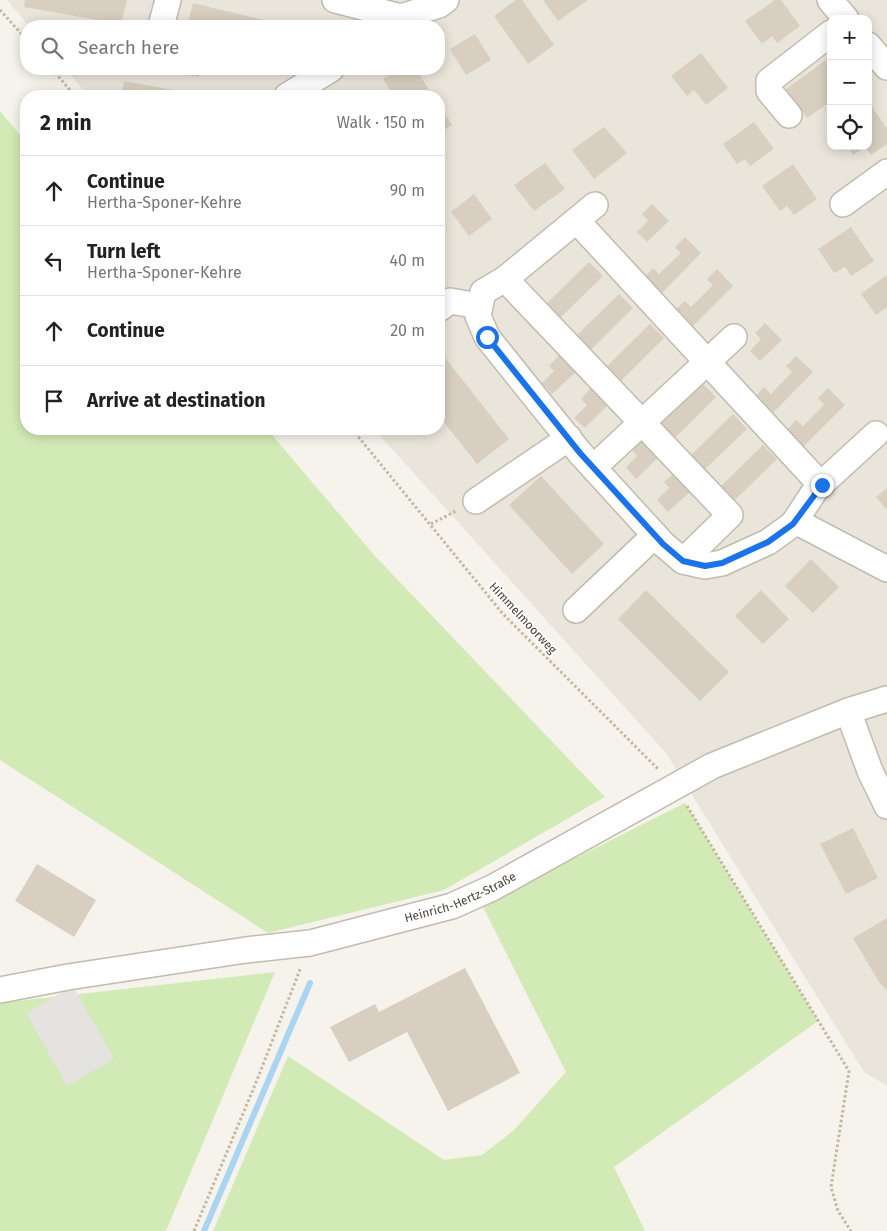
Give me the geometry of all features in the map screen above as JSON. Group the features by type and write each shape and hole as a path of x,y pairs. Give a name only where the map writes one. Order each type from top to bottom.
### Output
{"street":[{"path":"163,20 168,0"},
{"path":"335,0 390,20"},
{"path":"401,20 439,5 446,0"},
{"path":"830,0 843,15"},
{"path":"789,115 769,91 769,81 827,36"},
{"path":"872,50 887,67"},
{"path":"297,90 321,75"},
{"path":"843,204 887,172"},
{"path":"822,485 708,362 586,213 505,279 483,292 478,316 487,337 594,467 655,535 683,561 705,566 722,563 768,542 793,524 822,485 876,434"},
{"path":"505,279 730,515 683,561"},
{"path":"445,305 450,301 480,306"},
{"path":"594,467 734,337"},
{"path":"476,500 569,438"},
{"path":"793,524 801,524 814,529 887,569"},
{"path":"576,610 655,535"},
{"name":"Heinrich-Hertz-Straße","path":"0,990 68,977 246,950 310,943 452,906 492,888 712,766 848,711 887,699"},
{"path":"848,711 870,771 887,806"}],"path":[{"path":"0,10 20,32"},
{"path":"57,75 70,90"},
{"path":"193,75 198,76"},
{"name":"Himmelmoorweg","path":"357,435 503,614 674,786 849,1071 831,1187 838,1211 851,1231"},
{"path":"431,524 476,500"},
{"path":"194,1231 257,1080 310,943"}],"shaded area":[{"path":"7,0 887,0 887,1086 864,1072 666,753 379,435 445,435 445,90 84,90 70,75 445,75 445,20 24,20"},
{"path":"148,0 172,0 167,20 143,20"},
{"path":"73,986 114,1059 67,1086 26,1013"}],"green space":[{"path":"0,111 20,135 20,435 272,435 374,555 605,797 444,890 268,933 0,760"},
{"path":"685,803 818,1021 614,1167 645,1231 213,1231 288,1056 444,1160 482,1155 514,1130 566,1072 482,905"},
{"path":"275,972 166,1231 0,1231 0,1003"}],"building":[{"path":"25,0 127,0 122,20 98,20 24,7"},
{"path":"516,0 522,0 554,45 528,64 494,16"},
{"path":"543,0 588,0 558,21"},
{"path":"775,0 781,0 800,26 777,43 772,36 762,44 745,21"},
{"path":"193,3 263,20 189,20"},
{"path":"475,34 491,60 466,75 450,49"},
{"path":"701,53 728,88 706,105 694,90 687,96 671,76"},
{"path":"826,60 827,61 827,104 807,118 786,89"},
{"path":"390,75 420,75 429,90 390,90 383,79"},
{"path":"124,81 174,90 122,90"},
{"path":"872,106 887,129 887,144 871,155 867,150 872,150"},
{"path":"445,114 452,125 445,129"},
{"path":"754,122 774,149 750,166 745,159 737,164 723,144"},
{"path":"604,127 627,153 594,179 572,150"},
{"path":"850,150 860,150 853,155"},
{"path":"545,163 565,189 534,211 514,185"},
{"path":"793,164 817,199 794,215 787,206 780,211 762,186"},
{"path":"474,194 492,219 469,236 451,212"},
{"path":"652,204 669,221 647,242 637,232 648,221 642,214"},
{"path":"851,227 874,261 851,276 845,267 834,273 818,249"},
{"path":"685,237 701,253 658,297 641,280 653,268 659,274 681,253 675,247"},
{"path":"589,262 603,276 559,319 545,305"},
{"path":"717,269 733,286 690,329 673,312 685,301 691,307 713,285 707,279"},
{"path":"887,275 887,307 876,315 861,294"},
{"path":"619,294 633,308 590,351 576,336"},
{"path":"765,323 782,340 760,361 750,351 761,339 755,333"},
{"path":"650,324 664,338 621,381 606,367"},
{"path":"559,355 576,372 552,394 542,383 554,371 549,366"},
{"path":"796,356 813,372 770,416 753,399 764,387 771,394 792,372 786,366"},
{"path":"445,358 509,439 477,464 445,424"},
{"path":"702,383 716,397 673,440 659,425"},
{"path":"591,388 608,405 585,428 574,418 587,405 581,399"},
{"path":"828,388 845,405 801,449 785,432 796,420 803,426 824,405 818,398"},
{"path":"733,414 747,429 703,471 689,457"},
{"path":"643,440 659,457 636,479 626,467 637,456 632,450"},
{"path":"763,445 777,459 734,501 720,487"},
{"path":"674,473 691,491 668,512 657,500 669,488 664,482"},
{"path":"541,476 604,544 572,574 509,505"},
{"path":"887,488 887,510 876,497"},
{"path":"811,559 839,587 813,613 785,586"},
{"path":"646,590 729,672 700,701 618,619"},
{"path":"761,590 789,619 763,644 735,616"},
{"path":"853,828 878,878 846,894 820,844"},
{"path":"37,864 96,900 74,937 15,901"},
{"path":"887,918 887,990 879,982 853,938"},
{"path":"465,968 520,1073 448,1111 407,1032 349,1062 330,1027 375,1004 379,1012"}],"waterway":[{"path":"204,1231 310,983"}],"route":[{"path":"487,337 580,453 663,544 683,561 705,566 722,563 768,542 793,524 816,489 822,485"}]}
